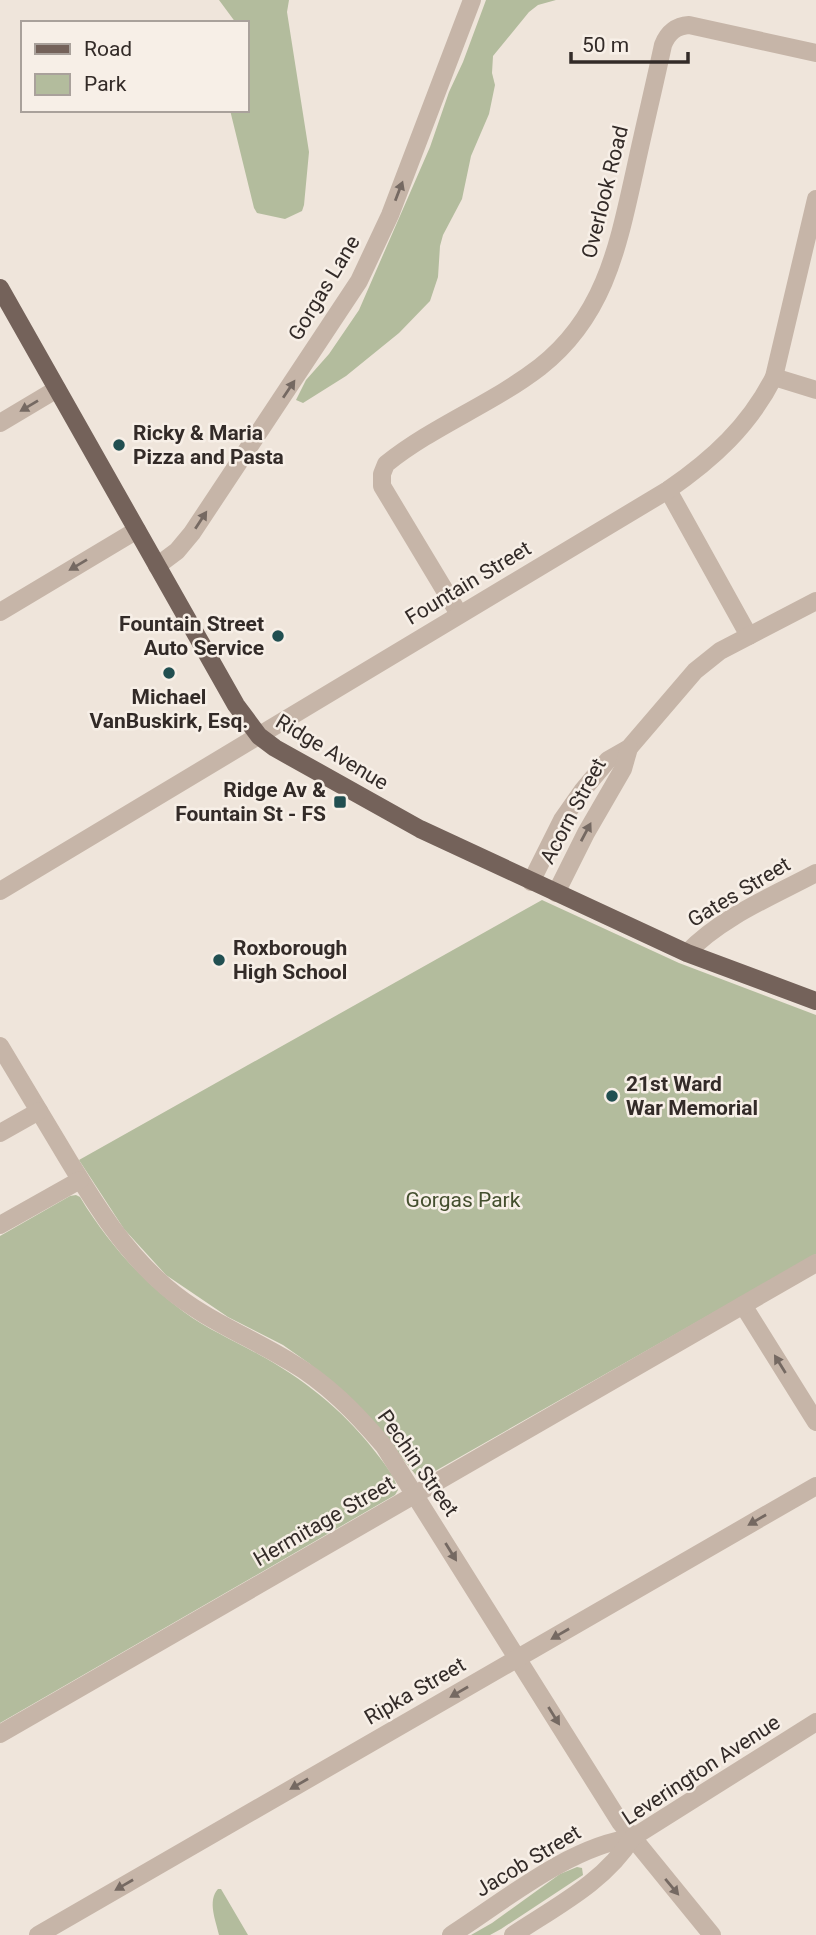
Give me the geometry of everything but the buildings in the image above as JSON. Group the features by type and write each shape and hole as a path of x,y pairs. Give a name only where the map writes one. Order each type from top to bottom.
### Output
{"main road":[{"name":"Ridge Avenue","path":"0,288 236,705 259,736 296,761 419,829 687,953 816,1001"}],"street":[{"name":"Gorgas Lane","path":"157,566 177,551 192,534 359,281 390,215 472,0"},
{"name":"Overlook Road","path":"459,614 382,486 382,474 386,464 540,366 563,344 592,306 614,257 663,45 669,33 682,26 697,26 816,53"},
{"name":"Fountain Street","path":"0,891 668,490 713,457 763,399 774,377 816,199"},
{"path":"774,377 816,390"},
{"path":"0,423 57,389"},
{"path":"668,490 749,636"},
{"path":"0,612 137,530"},
{"name":"Acorn Street","path":"531,882 571,805 608,760 629,748 695,671 720,651 816,601"},
{"name":"Acorn Street","path":"556,893 586,833 623,769 629,748"},
{"name":"Gates Street","path":"687,953 706,935 722,925 816,873"},
{"name":"Pechin Street","path":"0,1046 80,1180 124,1245 183,1300 314,1377 366,1425 384,1446 632,1838 712,1935"},
{"path":"0,1133 39,1111"},
{"path":"0,1225 80,1180"},
{"name":"Hermitage Street","path":"0,1734 816,1263"},
{"path":"743,1305 816,1422"},
{"name":"Ripka Street","path":"38,1935 816,1486"},
{"name":"Leverington Avenue","path":"513,1935 601,1876 617,1861 632,1838 816,1722"},
{"name":"Jacob Street","path":"451,1935 572,1857 594,1847 632,1838"}],"green space":[{"path":"219,0 289,0 287,12 309,152 302,211 285,219 257,213 254,208 230,112 248,112 248,21 235,21"},
{"path":"486,0 556,0 538,5 529,12 493,56 492,73 495,85 489,114 471,156 462,199 443,235 438,277 430,301 399,333 346,376 303,403 296,400 306,380 329,354 359,310 430,147"},
{"name":"Gorgas Park","path":"542,900 679,963 816,1015 816,1254 419,1479 390,1443 310,1364 283,1345 228,1317 166,1275 124,1229 79,1160"},
{"path":"76,1195 126,1260 169,1300 202,1324 290,1373 335,1408 380,1458 398,1490 395,1495 0,1723 0,1236"},
{"path":"577,1867 582,1868 583,1875 501,1929 490,1935 471,1935 560,1874"},
{"path":"218,1889 221,1889 248,1935 219,1935 213,1905"}],"place":[{"name":"Ricky & Maria Pizza and Pasta","path":"119,445"},
{"name":"Fountain Street Auto Service","path":"278,636"},
{"name":"Michael VanBuskirk, Esq.","path":"169,673"},
{"name":"Ridge Av & Fountain St - FS","path":"340,802"},
{"name":"Roxborough High School","path":"219,960"},
{"name":"21st Ward War Memorial","path":"612,1096"}]}
